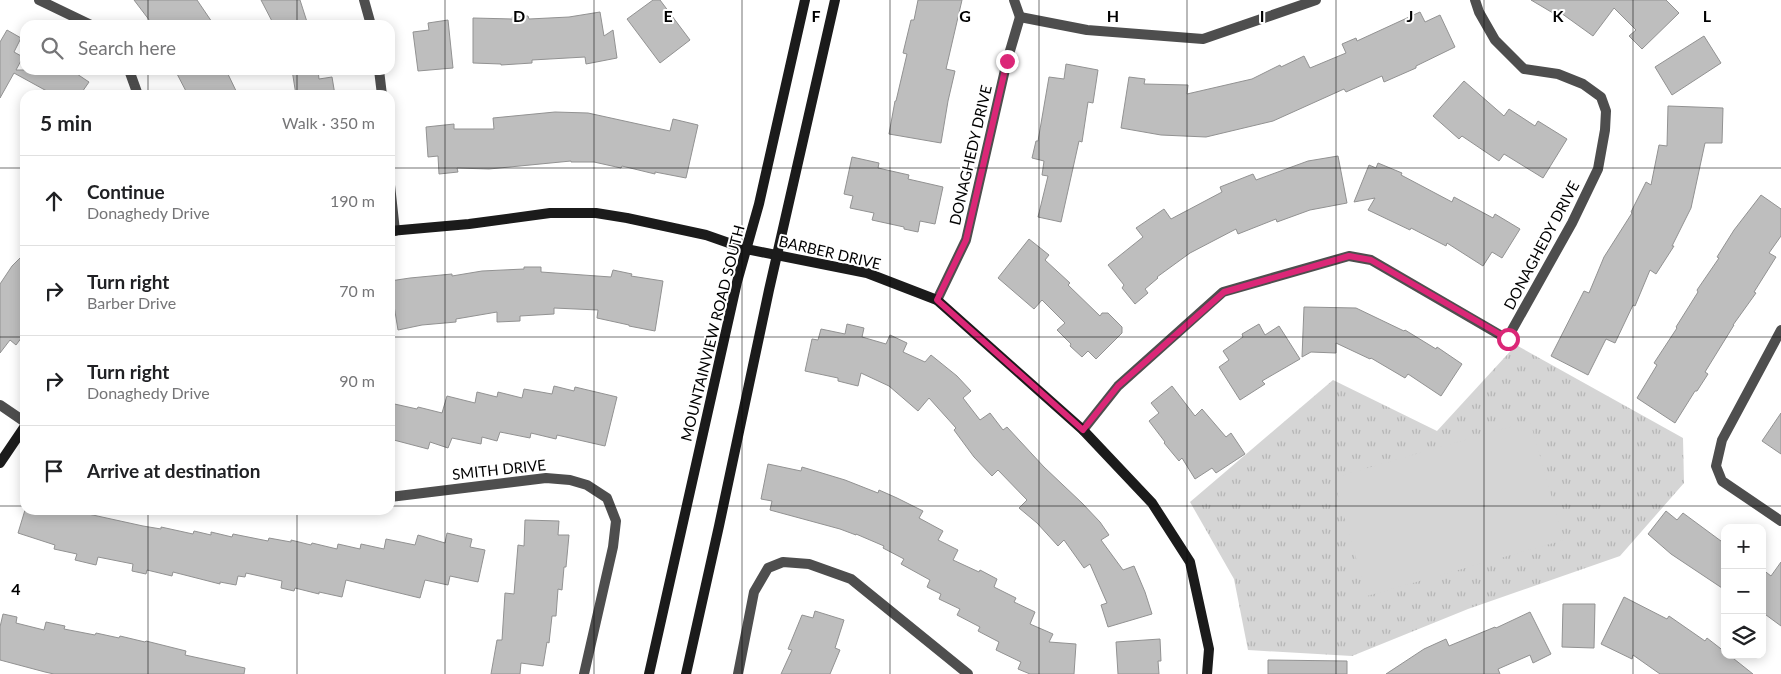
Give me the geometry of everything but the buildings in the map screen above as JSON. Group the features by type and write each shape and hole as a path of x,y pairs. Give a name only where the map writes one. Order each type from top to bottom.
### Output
{"main road":[{"name":"MOUNTAINVIEW ROAD SOUTH","path":"649,674 736,282 759,204 804,0"},
{"path":"686,674 777,255 835,0"},
{"name":"BARBER DRIVE","path":"395,231 469,224 550,213 596,213 706,235 746,249 867,273 937,300 1083,430 1152,503 1190,562 1209,649 1207,674"},
{"path":"0,463 20,432"}],"street":[{"path":"38,0 80,20"},
{"path":"364,0 370,20"},
{"path":"1014,0 1020,17 1087,30 1203,39 1316,0"},
{"name":"DONAGHEDY DRIVE","path":"1083,430 1118,386 1224,292 1349,256 1371,260 1508,339 1572,223 1598,169 1605,130 1606,111 1601,97 1583,84 1558,74 1524,69 1495,40 1479,12 1475,0"},
{"name":"DONAGHEDY DRIVE","path":"937,300 966,240 1007,61 1020,17"},
{"path":"131,75 136,90"},
{"path":"380,75 381,90"},
{"path":"1781,330 1722,440 1716,466 1722,480 1781,521"},
{"path":"0,405 20,420"},
{"name":"SMITH DRIVE","path":"395,496 546,478 570,480 587,486 606,498 616,520 613,547 584,674"},
{"path":"738,674 754,592 768,568 783,562 809,564 851,579 968,674"}],"green space":[{"path":"1516,345 1683,438 1684,483 1620,556 1468,609 1352,656 1248,650 1234,579 1190,502 1333,380 1437,431"},
{"path":"1530,421 1564,540 1367,596 1333,478"}],"route":[{"path":"1007,61 966,240 937,300 1083,430 1118,386 1224,292 1349,256 1371,260 1508,339"}]}
